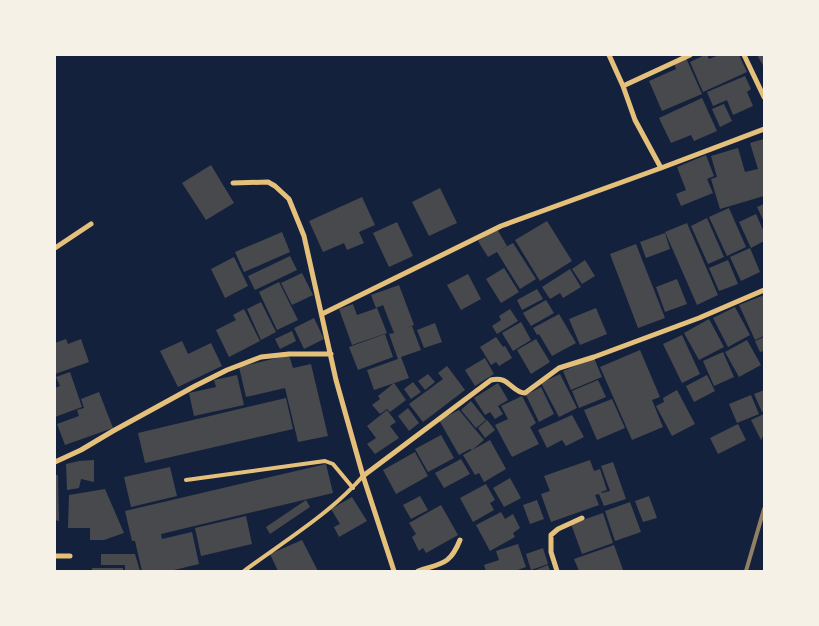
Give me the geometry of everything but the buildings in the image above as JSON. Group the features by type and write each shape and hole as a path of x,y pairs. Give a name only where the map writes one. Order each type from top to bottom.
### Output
{"street":[{"path":"609,55 635,120 661,168"},
{"path":"623,86 690,55"},
{"path":"744,55 764,97"},
{"path":"322,314 500,226 764,129"},
{"path":"234,183 268,182 276,186 289,199 304,236 331,354 363,476 394,571"},
{"path":"55,248 91,224"},
{"path":"363,476 491,380 501,379 508,382 520,393 525,393 532,390 545,377 559,368 699,318 764,290"},
{"path":"55,462 81,450 227,370 262,357 289,354 331,354"},
{"path":"557,571 551,552 551,535 558,529 582,518"},
{"path":"418,571 452,557 460,540"},
{"path":"55,556 70,556"}],"lane":[{"path":"186,480 324,461 333,464 353,488"},
{"path":"244,571 325,512 353,488 363,476"}],"railway":[{"path":"746,571 764,509"}]}
